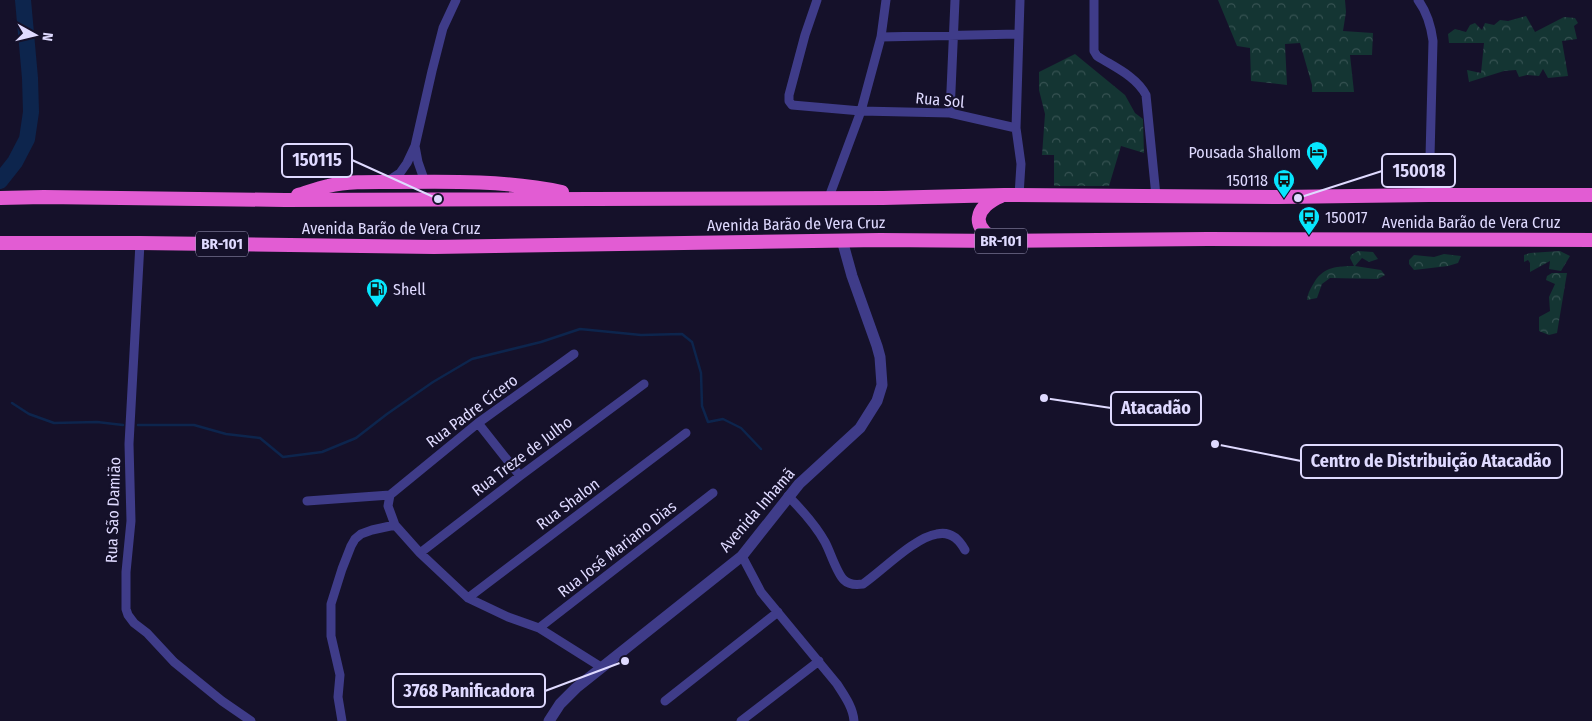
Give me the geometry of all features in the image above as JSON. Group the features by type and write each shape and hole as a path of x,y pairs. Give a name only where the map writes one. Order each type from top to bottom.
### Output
{"highway":[{"path":"285,200 328,186 387,182 523,185 592,198"},
{"name":"Avenida Barão de Vera Cruz","path":"1,198 285,200 1004,195 1279,198 1429,195 1592,195"},
{"path":"1002,241 988,236 982,230 978,220 982,208 991,200 1004,195"},
{"name":"Avenida Barão de Vera Cruz","path":"0,244 434,247 842,240 1592,240"}],"street":[{"path":"387,182 400,173 407,163 414,146 443,28 456,0"},
{"name":"Rua Sol","path":"817,0 803,44 789,101 792,104 861,111 950,113 1016,128"},
{"path":"829,197 861,111 881,37 886,0"},
{"path":"950,113 955,0"},
{"path":"1019,195 1021,164 1016,128 1020,0"},
{"path":"1094,0 1094,51 1097,56 1142,87 1146,95 1156,196"},
{"path":"1418,0 1427,17 1433,41 1429,195"},
{"path":"881,37 1019,34"},
{"path":"414,146 425,182"},
{"name":"Avenida Inhamã","path":"549,721 560,704 576,688 742,556 799,484 860,428 877,401 882,385 880,357 852,276 842,240"},
{"name":"Rua São Damião","path":"140,244 130,444 130,521 126,572 126,608 128,615 134,622 174,662 250,721"},
{"name":"Rua Padre Cícero","path":"390,495 478,423 574,354"},
{"name":"Rua Treze de Julho","path":"420,554 520,476 644,384"},
{"path":"478,423 520,476"},
{"name":"Rua Shalon","path":"468,598 686,433"},
{"name":"Rua José Mariano Dias","path":"539,628 713,493"},
{"path":"307,501 390,495 388,506 395,525 420,554 468,598 508,617 539,628 601,667"},
{"path":"788,496 816,527 826,544 840,576 848,583 862,584 928,536 946,534 954,537 965,550"},
{"path":"342,721 338,697 339,664 331,636 331,604 350,546 355,539 361,534 372,530 395,525"},
{"path":"742,556 761,592 820,661 846,698 854,714 854,721"},
{"path":"665,701 778,612"},
{"path":"741,721 820,661"}],"green space":[{"path":"1218,0 1345,0 1346,12 1343,31 1373,33 1372,55 1350,55 1354,92 1312,92 1312,85 1300,43 1285,44 1287,85 1251,81 1250,48 1237,46"},
{"path":"1526,16 1535,32 1564,17 1575,18 1578,23 1574,26 1577,39 1562,41 1568,76 1548,78 1543,69 1539,76 1527,75 1519,77 1516,70 1504,71 1469,82 1467,70 1481,73 1484,43 1449,43 1448,34 1455,29 1466,32 1470,25 1475,23 1482,30 1485,23 1494,25 1500,20 1508,21"},
{"path":"1075,54 1125,95 1135,113 1143,119 1144,153 1121,146 1109,186 1054,186 1054,155 1042,155 1045,114 1039,90 1039,72"},
{"path":"1358,251 1373,252 1378,259 1369,262 1362,258 1355,266 1381,270 1385,275 1378,279 1330,278 1322,284 1317,298 1307,300 1310,290 1319,276 1332,268 1354,266 1350,258 1351,255"},
{"path":"1560,251 1570,256 1561,271 1549,269 1550,261 1530,272 1530,263 1528,260 1524,262 1524,255 1530,253"},
{"path":"1444,254 1461,256 1458,263 1448,266 1414,270 1409,264 1409,260 1414,255 1434,257"},
{"path":"1552,273 1567,273 1557,333 1549,335 1539,331 1539,317 1550,311 1549,297 1555,284 1546,280 1547,276"}],"waterway":[{"path":"0,181 15,162 27,139 31,112 23,0"},
{"path":"138,425 194,425 226,434 260,438 283,457 322,452 356,438 433,382 472,359 541,342 580,329 641,335 682,334 692,342 701,373 702,406 708,422 723,419 741,428 761,449"},
{"path":"12,403 29,414 54,423 97,422 123,425"}],"place":[{"name":"Pousada Shallom","path":"1317,171"},
{"name":"150018","path":"1298,198"},
{"name":"150115","path":"438,199"},
{"name":"150118","path":"1284,199"},
{"name":"150017","path":"1309,236"},
{"name":"Shell","path":"377,308"},
{"name":"Atacadão","path":"1044,398"},
{"name":"Centro de Distribuição Atacadão","path":"1215,444"},
{"name":"3768 Panificadora","path":"625,661"}]}
